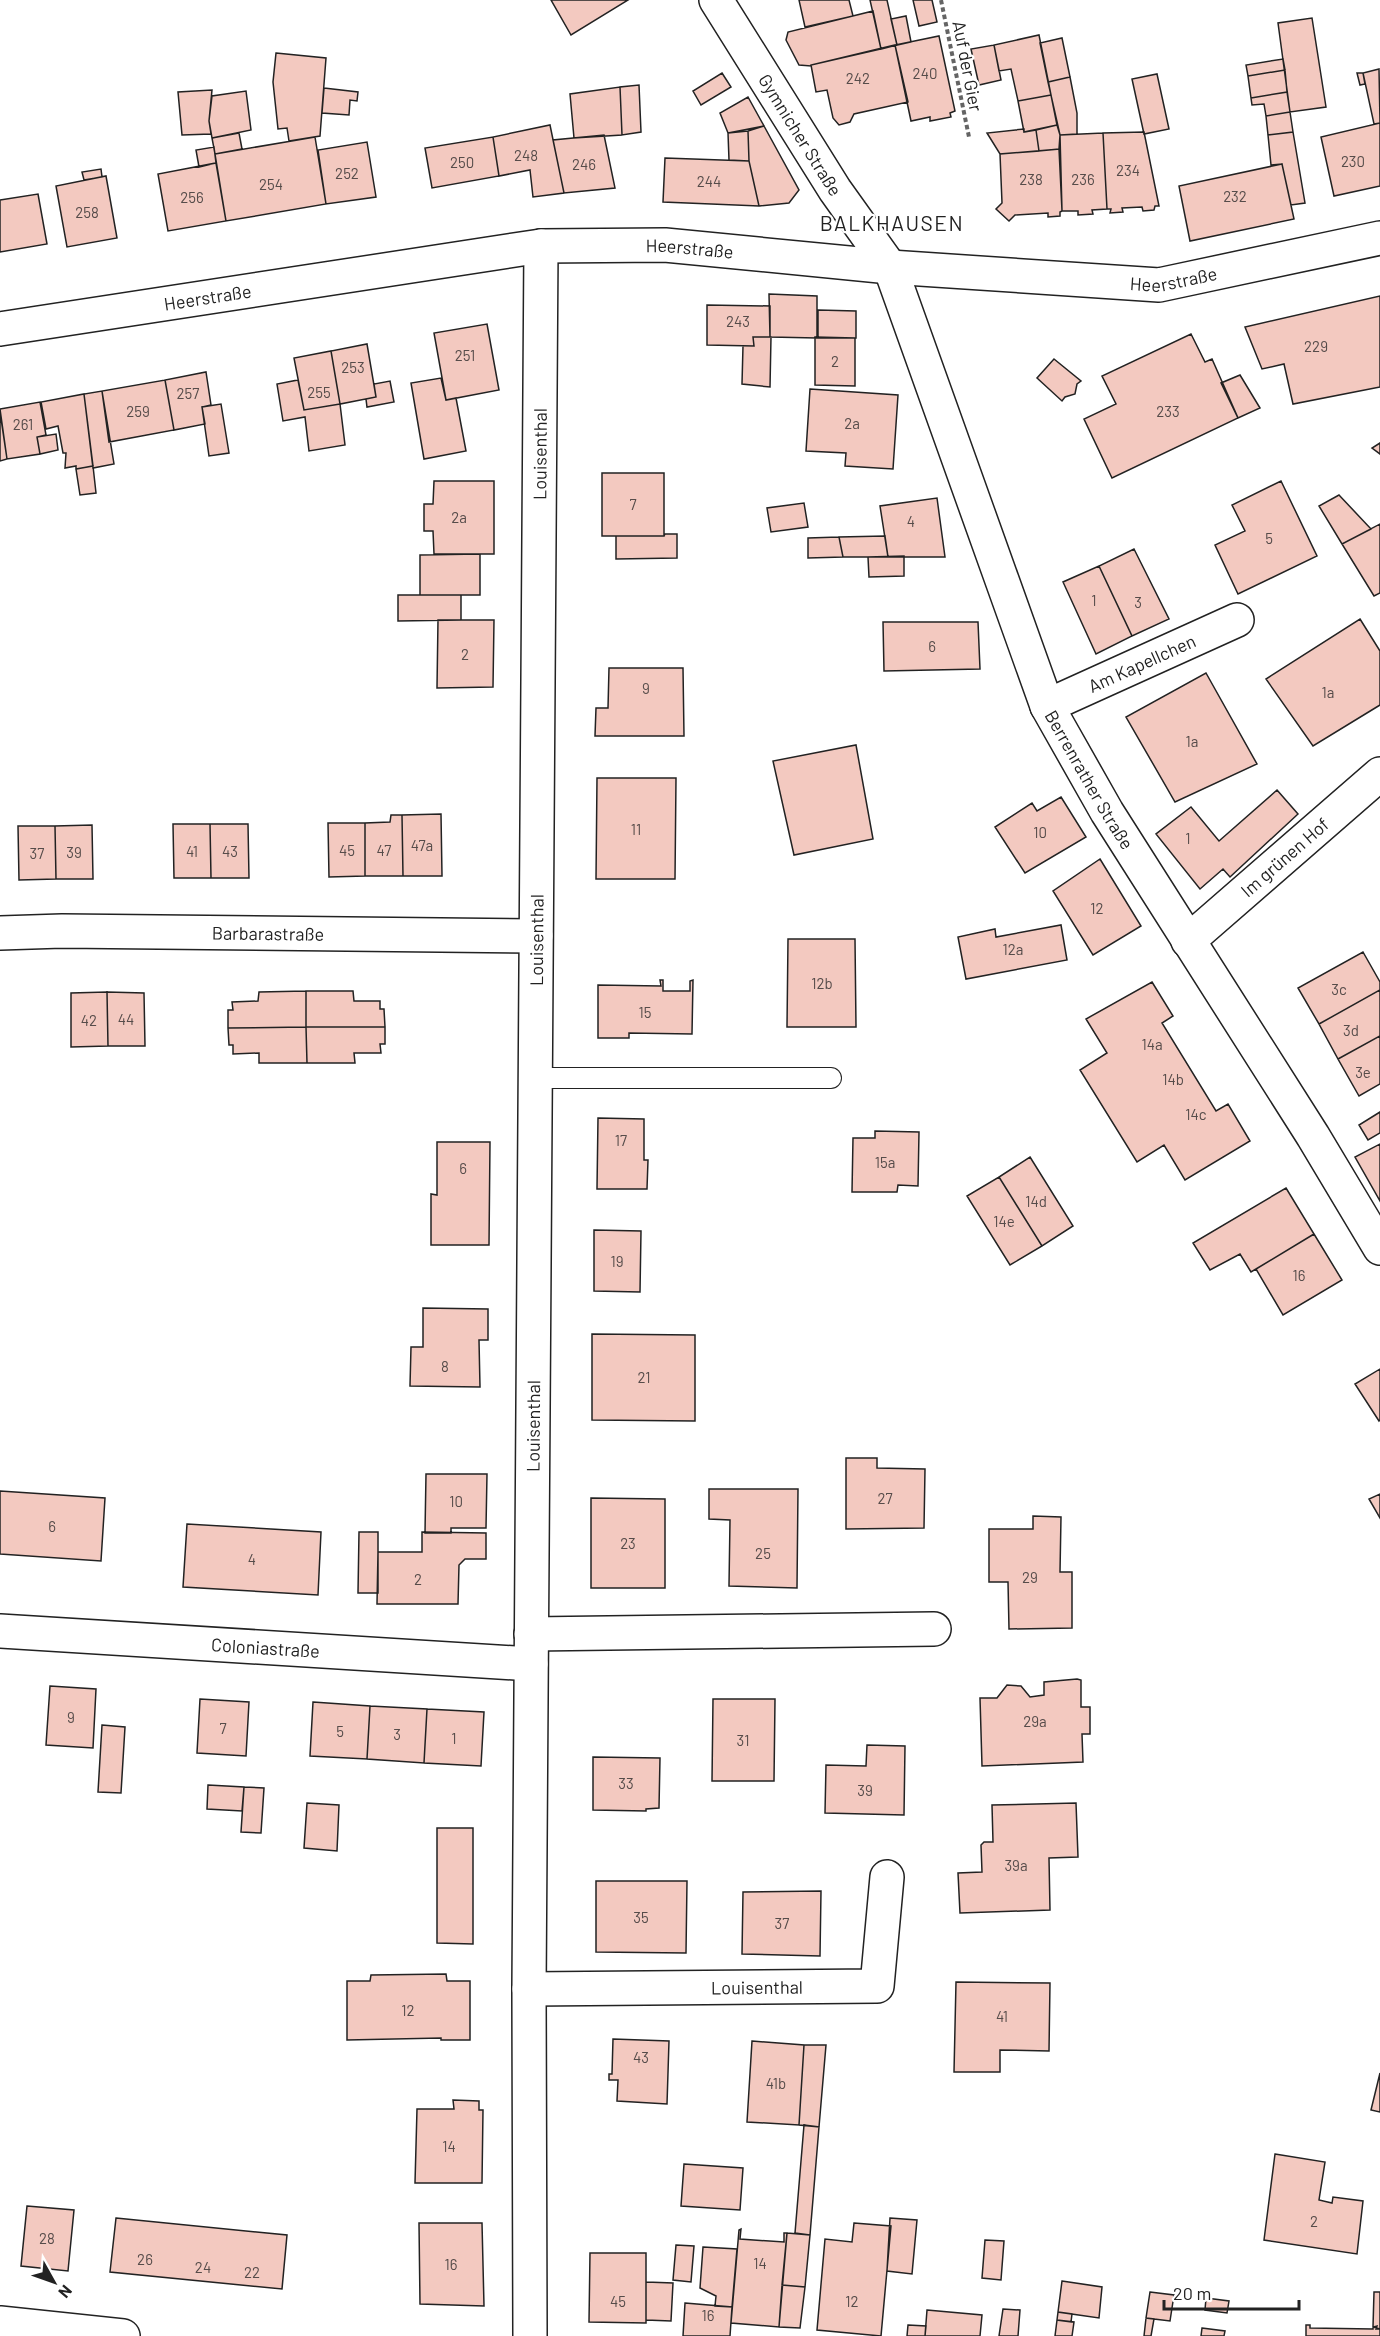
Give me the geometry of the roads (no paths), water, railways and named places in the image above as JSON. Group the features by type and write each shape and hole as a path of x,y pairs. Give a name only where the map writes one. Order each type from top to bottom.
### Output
{"street":[{"name":"Gymnicher Straße","path":"716,0 835,190 890,267"},
{"name":"Heerstraße","path":"0,329 542,246 665,245 890,267 1159,285 1380,238"},
{"name":"Louisenthal","path":"530,2336 529,1989 542,246"},
{"name":"Berrenrather Straße","path":"890,267 998,576 1047,706 1107,812 1312,1136 1380,1248"},
{"name":"Am Kapellchen","path":"1047,706 1237,620"},
{"name":"Im grünen Hof","path":"1188,941 1380,774"},
{"name":"Barbarastraße","path":"0,933 62,931 536,936"},
{"path":"531,1649 934,1629"},
{"name":"Coloniastraße","path":"0,1631 531,1649"},
{"name":"Louisenthal","path":"529,1989 877,1986 887,1877"},
{"path":"0,2323 123,2336"}],"lane":[{"path":"535,1078 831,1078"}],"district":[{"name":"BALKHAUSEN","path":"892,222"}]}
